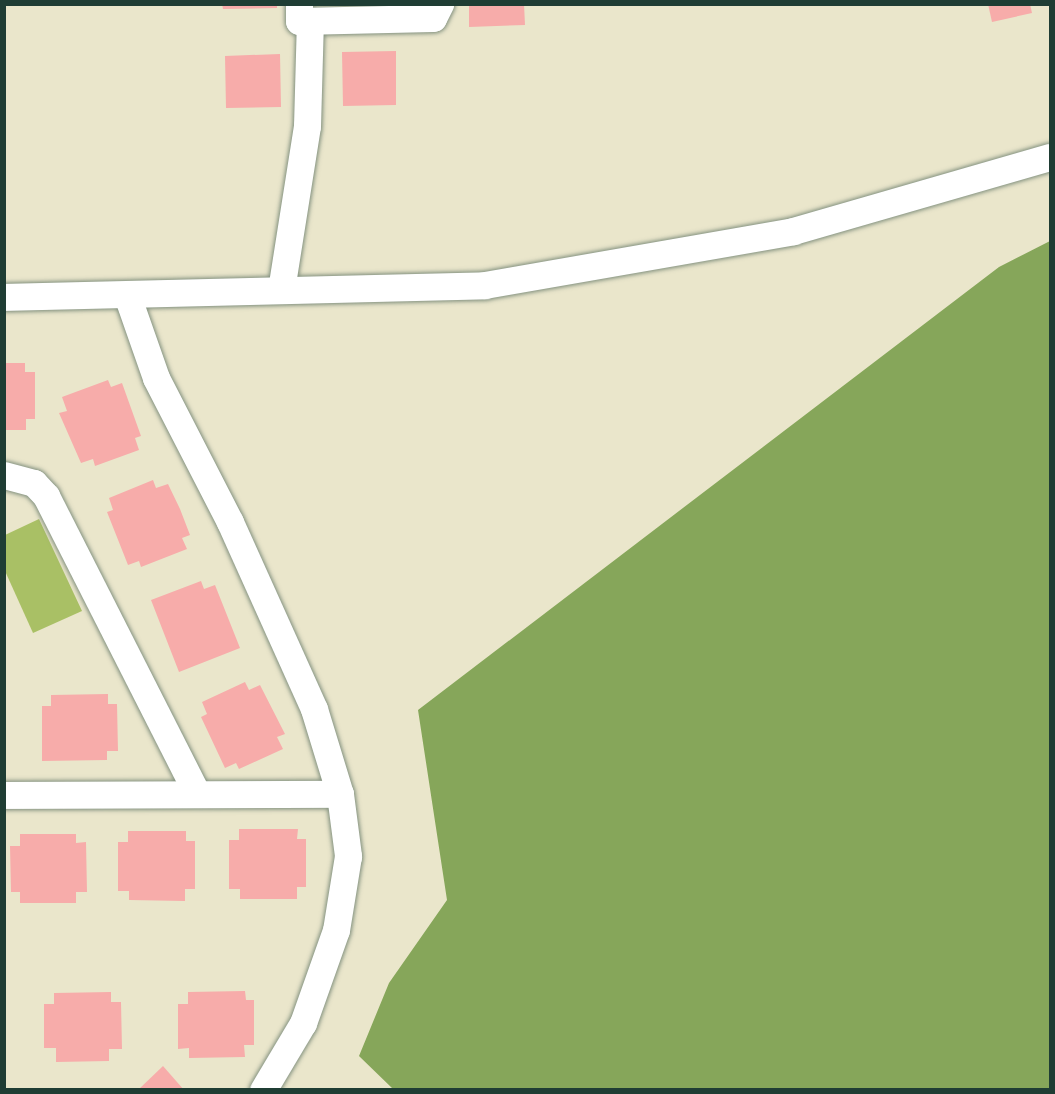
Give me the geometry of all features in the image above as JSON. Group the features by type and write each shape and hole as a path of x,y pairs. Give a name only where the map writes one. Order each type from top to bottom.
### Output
{"street":[{"path":"281,290 307,126 304,13 433,18 440,4"},
{"path":"4,297 496,283 793,231 1050,157"},
{"path":"127,295 156,378 230,522 314,708 340,794 348,856 336,930 303,1023 263,1089"},
{"path":"4,475 34,483 46,496 197,793"},
{"path":"4,795 340,794"}],"green space":[{"path":"1050,241 1050,1089 393,1089 359,1056 389,983 447,900 418,710 999,267"},
{"path":"39,519 82,611 33,633 5,571 5,535"}],"building":[{"path":"222,4 277,4 277,8 223,9"},
{"path":"469,4 524,4 525,25 469,27"},
{"path":"988,4 1030,4 1032,13 992,22"},
{"path":"396,51 396,105 343,106 342,52"},
{"path":"280,54 281,107 226,108 225,56"},
{"path":"4,363 25,363 25,372 35,372 35,419 26,419 26,430 4,430"},
{"path":"108,380 111,387 122,383 141,436 135,438 139,450 95,466 93,459 81,463 59,413 67,411 62,397"},
{"path":"153,480 156,488 168,484 190,535 182,538 187,549 141,567 139,561 128,565 107,512 113,510 109,498"},
{"path":"201,581 204,589 215,585 240,648 179,672 151,600"},
{"path":"245,682 249,690 260,685 285,734 277,737 283,749 239,769 236,763 225,768 201,717 207,714 202,702"},
{"path":"108,694 108,704 117,704 118,751 107,751 107,760 42,761 42,706 51,706 51,695"},
{"path":"239,829 298,829 297,839 306,839 306,887 297,887 297,899 240,899 240,889 229,889 229,840 239,840"},
{"path":"128,831 186,831 186,841 195,841 195,889 185,889 185,901 129,900 129,891 118,891 118,842 128,842"},
{"path":"20,834 76,834 76,843 86,842 87,892 76,892 76,903 20,903 20,892 11,892 10,846 20,846"},
{"path":"245,991 246,1000 254,1000 254,1045 244,1045 245,1057 189,1058 189,1048 178,1049 178,1004 188,1004 188,992"},
{"path":"111,992 111,1002 121,1002 122,1049 109,1049 109,1061 56,1062 56,1048 44,1048 44,1004 54,1004 54,993"},
{"path":"163,1066 184,1090 138,1090"}]}
